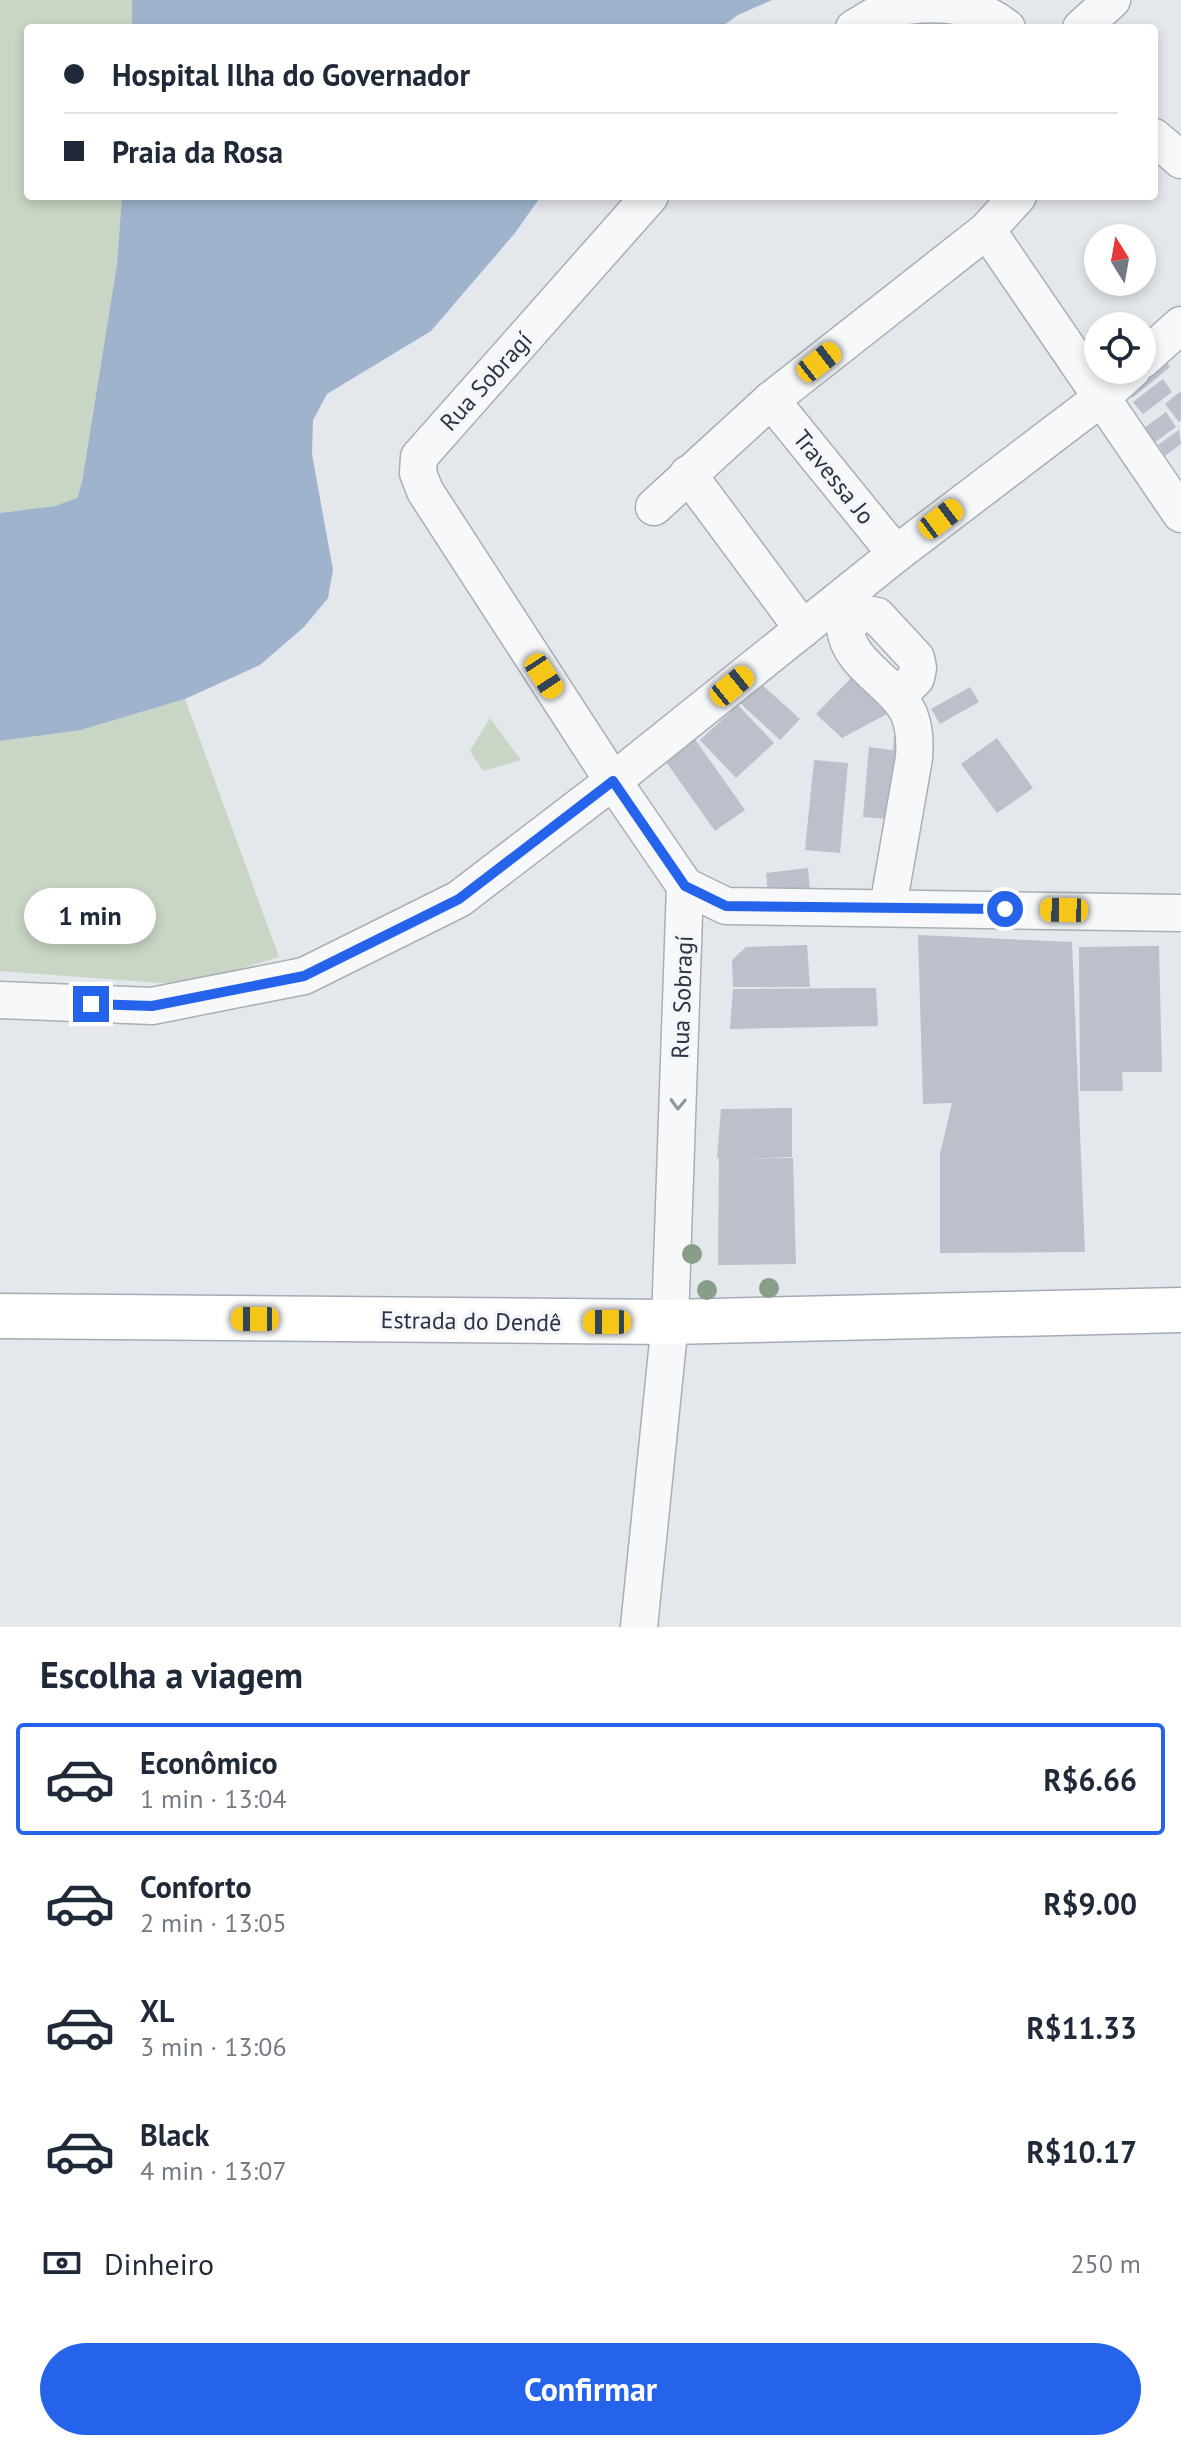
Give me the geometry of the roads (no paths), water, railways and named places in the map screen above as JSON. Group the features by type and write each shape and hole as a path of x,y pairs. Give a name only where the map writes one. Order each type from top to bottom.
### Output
{"main road":[{"name":"Estrada do Dendê","path":"0,1316 670,1322 1181,1310"}],"street":[{"path":"1085,24 1112,0"},
{"path":"861,24 887,10 926,1 962,5 1002,24"},
{"path":"1158,140 1181,160"},
{"name":"Rua Sobragí","path":"639,1627 670,1322 685,886 613,781 425,491 418,473 419,457 646,200"},
{"path":"654,507 771,400 987,230 1014,200"},
{"path":"987,230 1181,514"},
{"path":"1156,347 1181,325"},
{"path":"0,1000 152,1006 304,976 459,899 1116,384"},
{"name":"Travessa Jo","path":"771,400 896,554"},
{"path":"688,474 803,629"},
{"path":"888,907 914,758 915,736 910,715 898,696"},
{"path":"685,886 726,906 1181,913"},
{"path":"684,930 726,906"}],"water":[{"path":"132,0 772,0 726,24 132,24"},
{"path":"122,200 538,200 515,233 431,331 327,394 313,420 312,454 333,570 328,598 304,627 260,665 185,699 81,730 0,741 0,513 55,506 77,498 117,264"}]}
